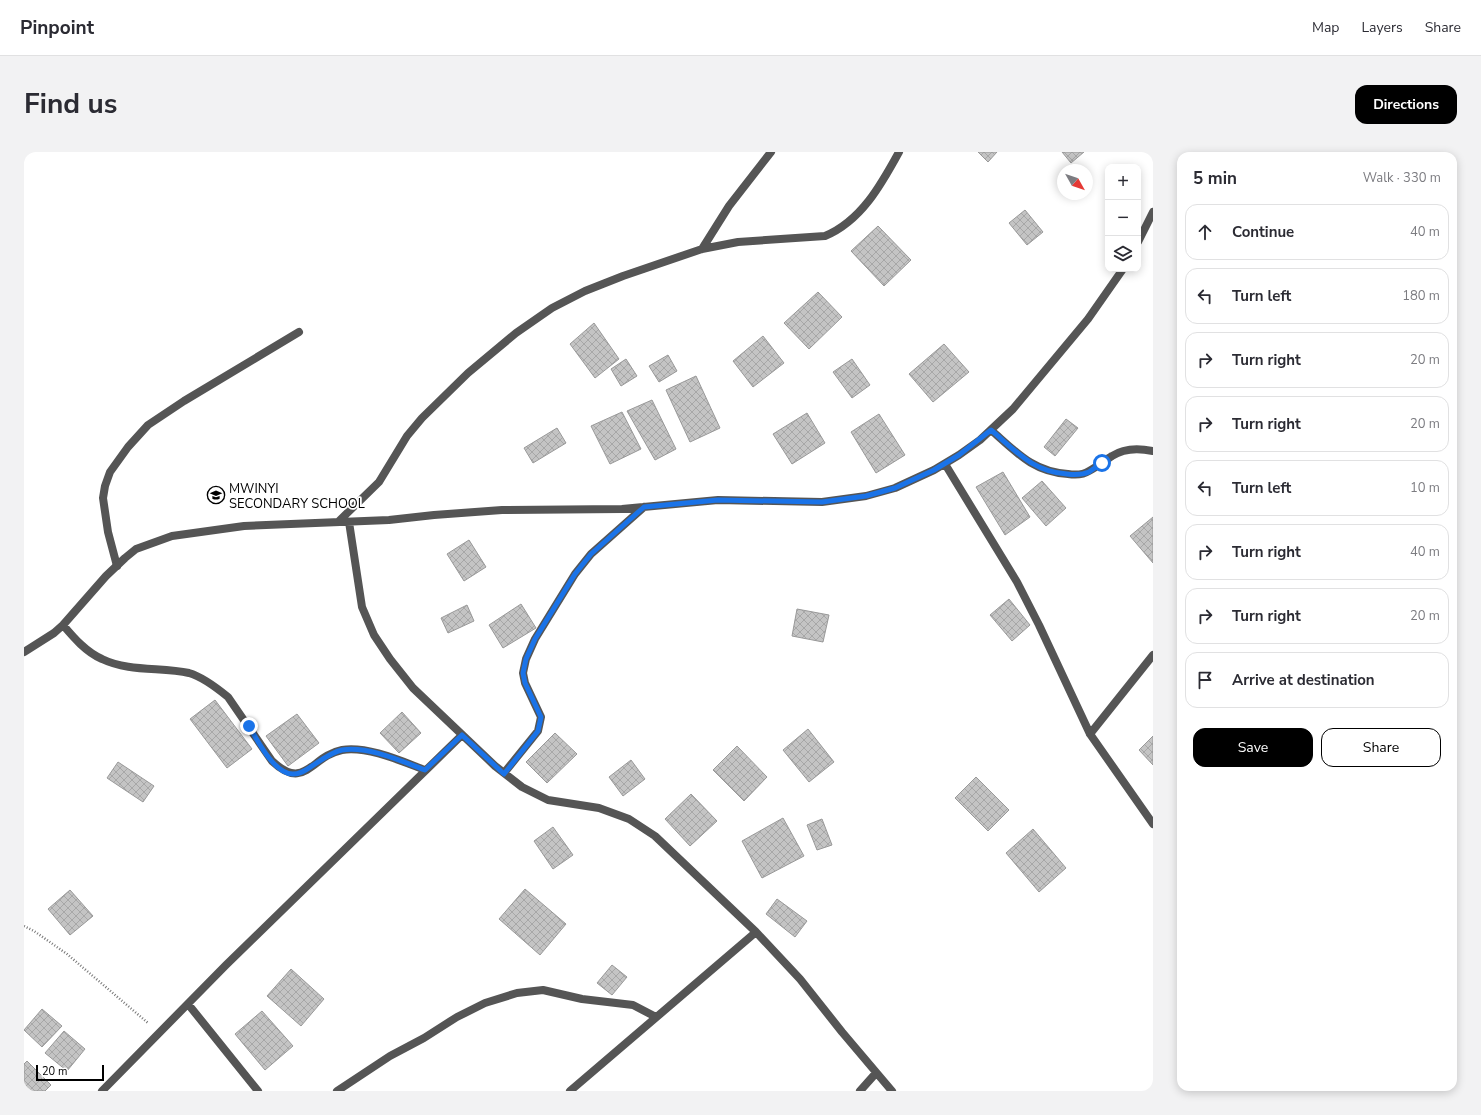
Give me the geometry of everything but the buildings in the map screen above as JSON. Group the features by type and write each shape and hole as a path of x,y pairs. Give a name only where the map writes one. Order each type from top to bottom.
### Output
{"street":[{"path":"702,249 729,206 770,152"},
{"path":"338,522 379,482 407,436 422,418 468,373 516,333 552,308 585,291 623,276 702,249 738,242 825,236 835,232 852,218 870,199 899,152"},
{"path":"1141,236 1153,212"},
{"path":"24,652 54,633 63,625 116,566 136,550 172,536 244,526 389,520 502,510 622,509 718,500 822,502 866,496 895,488 959,455 991,430 1013,409 1088,319 1121,272"},
{"path":"116,566 108,532 103,498 110,472 128,448 148,425 184,401 298,332"},
{"path":"991,430 1030,463 1044,470 1057,474 1076,475 1088,472 1113,455 1128,450 1143,449 1153,451"},
{"path":"944,464 1017,582 1039,625 1090,734 1153,824"},
{"path":"504,774 538,731 541,724 541,717 525,683 523,673 526,659 535,639 575,574 591,554 644,507"},
{"path":"349,522 362,608 374,635 390,659 413,688 504,774 522,787 548,800 599,808 629,819 655,836 756,932 800,979 892,1091"},
{"path":"63,625 88,650 102,660 122,666 190,674 218,689 228,697 272,761 280,769 288,773 302,773 328,756 342,750 359,750 389,756 425,770"},
{"path":"1090,734 1153,655"},
{"path":"102,1091 226,965 462,735"},
{"path":"570,1091 756,932"},
{"path":"337,1091 390,1056 424,1038 457,1017 486,1003 517,993 543,990 582,999 633,1005 656,1017"},
{"path":"188,1004 258,1091"},
{"path":"860,1091 876,1073"}],"path":[{"path":"24,926 34,931 67,954 159,1033"}],"place":[{"name":"MWINYI SECONDARY SCHOOL","path":"216,495"}],"route":[{"path":"249,726 272,761 280,769 288,773 302,773 328,756 342,750 359,750 389,756 425,770 462,735 504,774 538,731 541,724 541,717 525,683 523,673 526,659 535,639 575,574 591,554 644,507 718,500 822,502 866,496 895,488 934,470 959,455 991,430 1030,463 1044,470 1057,474 1076,475 1088,472 1102,463"}]}
